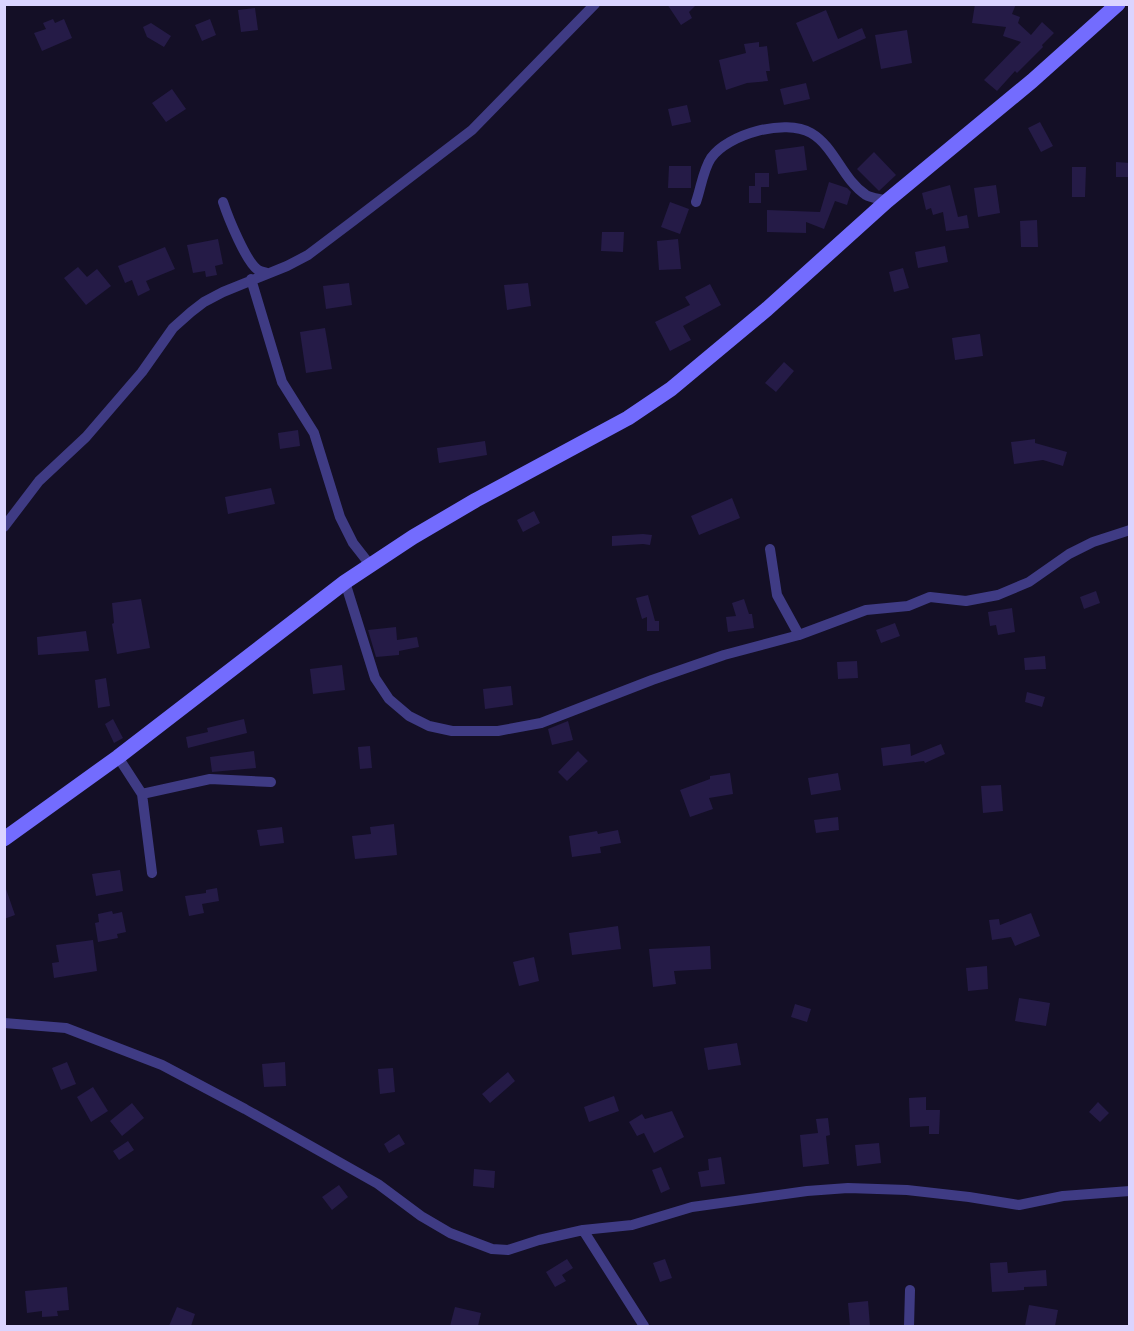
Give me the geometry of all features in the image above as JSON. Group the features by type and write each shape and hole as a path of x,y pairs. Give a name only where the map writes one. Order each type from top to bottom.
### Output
{"main road":[{"path":"4,839 118,757 345,582 422,532 628,418 671,389 767,309 887,201 1032,81 1118,4"}],"street":[{"path":"4,527 39,481 86,437 115,405 173,328 204,302 308,255 472,130 595,4"},
{"path":"696,202 709,160 720,148 733,139 777,128 794,128 810,132 823,142 850,180 867,196 887,201"},
{"path":"223,202 231,225 243,248 257,270 267,273"},
{"path":"251,279 282,382 314,434 340,517 353,543 371,566"},
{"path":"345,582 375,678 389,699 409,717 429,726 452,731 498,731 541,723 714,658 799,634 866,610 908,606 930,597 966,601 998,595 1029,582 1093,542 1130,530"},
{"path":"770,549 777,595 799,634"},
{"path":"118,757 142,794 153,873"},
{"path":"142,794 210,778 271,782"},
{"path":"4,1023 66,1028 162,1065 378,1184 421,1216 450,1233 492,1249 508,1250 583,1230 632,1225 692,1207 848,1188 907,1190 1019,1205 1063,1196 1130,1191"},
{"path":"583,1230 644,1326"},
{"path":"909,1326 910,1290"}],"building":[{"path":"667,4 697,4 689,12 692,18 681,25"},
{"path":"975,4 1016,4 1012,14 1020,17 1018,23 1031,35 1042,22 1054,33 1042,45 1043,47 1017,73 1015,71 997,91 984,80 1021,42 1003,36 1006,27 972,23"},
{"path":"255,8 258,30 241,32 238,10"},
{"path":"826,10 838,39 862,28 866,38 813,62 796,23"},
{"path":"53,19 55,23 64,19 72,38 42,51 34,33 46,29 43,23"},
{"path":"210,19 216,35 202,41 195,25"},
{"path":"151,23 171,36 164,47 147,37 143,27"},
{"path":"907,30 912,63 881,69 875,35"},
{"path":"759,42 759,47 767,46 770,71 766,71 768,81 747,83 726,90 719,60 746,53 744,44"},
{"path":"806,83 810,99 784,105 780,89"},
{"path":"172,89 186,109 166,122 152,103"},
{"path":"687,105 691,122 672,126 668,109"},
{"path":"1040,122 1053,146 1041,152 1028,128"},
{"path":"804,146 807,170 778,174 775,150"},
{"path":"874,152 896,175 879,191 857,169"},
{"path":"1116,162 1130,163 1130,177 1116,177"},
{"path":"669,166 691,166 691,188 668,188"},
{"path":"1072,167 1086,167 1085,197 1072,197"},
{"path":"755,173 769,173 769,187 761,187 761,203 749,203 749,186 755,186"},
{"path":"829,182 847,188 851,192 847,205 835,201 824,229 806,222 806,233 767,232 767,210 820,212"},
{"path":"950,185 958,217 967,215 969,228 946,231 943,212 933,215 931,208 926,210 922,193"},
{"path":"996,185 1000,213 978,217 974,188"},
{"path":"670,202 689,209 680,234 661,227"},
{"path":"1037,220 1038,247 1021,247 1020,221"},
{"path":"602,232 624,232 623,252 601,251"},
{"path":"218,239 223,264 215,266 217,275 206,277 205,271 193,273 187,245"},
{"path":"678,239 681,269 659,270 657,241"},
{"path":"945,246 948,262 918,268 915,252"},
{"path":"165,247 175,269 146,281 150,290 138,296 132,280 125,283 118,266"},
{"path":"78,267 87,277 97,269 111,286 86,305 64,278"},
{"path":"903,268 909,288 894,292 889,272"},
{"path":"349,283 352,305 326,309 323,286"},
{"path":"528,283 531,306 507,310 504,285"},
{"path":"710,284 721,305 683,326 691,340 670,351 655,322 690,305 685,297"},
{"path":"325,328 332,369 306,373 300,332"},
{"path":"980,334 983,356 955,360 952,338"},
{"path":"784,362 794,371 776,392 765,383"},
{"path":"298,430 300,446 280,449 278,433"},
{"path":"1035,439 1035,443 1067,452 1063,466 1043,460 1014,464 1011,442"},
{"path":"485,441 487,455 439,463 437,448"},
{"path":"271,488 275,504 228,514 225,497"},
{"path":"732,498 740,518 699,535 691,516"},
{"path":"534,511 540,523 523,532 517,520"},
{"path":"652,535 650,545 612,546 612,536"},
{"path":"1096,591 1100,603 1084,609 1080,597"},
{"path":"648,595 655,621 659,621 659,631 647,631 647,617 642,619 636,598"},
{"path":"141,599 150,648 117,654 112,624 114,623 112,603"},
{"path":"744,599 749,614 752,614 754,628 728,632 726,617 736,616 732,603"},
{"path":"1012,608 1015,632 998,635 996,625 990,626 988,612"},
{"path":"895,623 900,636 881,643 876,630"},
{"path":"396,627 397,640 417,637 419,647 399,651 399,655 376,657 368,630"},
{"path":"86,631 89,651 38,655 37,637"},
{"path":"1045,656 1046,669 1025,670 1024,658"},
{"path":"857,661 858,678 838,679 837,662"},
{"path":"342,665 345,690 313,694 310,669"},
{"path":"106,678 110,706 98,708 95,680"},
{"path":"511,686 513,705 485,709 483,689"},
{"path":"1027,692 1045,697 1042,707 1025,702"},
{"path":"113,719 123,738 114,743 105,724"},
{"path":"244,719 247,733 188,748 186,737 208,732 207,728"},
{"path":"568,721 573,740 552,745 548,729"},
{"path":"910,744 911,756 941,744 945,754 925,763 924,761 883,766 881,748"},
{"path":"370,746 372,768 360,769 358,747"},
{"path":"254,751 256,768 212,772 210,757"},
{"path":"578,751 588,761 567,781 558,772"},
{"path":"730,773 733,794 709,798 713,809 690,817 680,790 710,779 710,776"},
{"path":"838,773 841,790 811,795 808,778"},
{"path":"1001,785 1003,811 983,813 981,786"},
{"path":"838,817 839,830 816,833 814,820"},
{"path":"394,824 397,855 355,859 352,836 371,834 370,827"},
{"path":"282,827 284,843 260,846 257,830"},
{"path":"618,830 621,843 600,847 601,853 572,857 569,836"},
{"path":"120,870 123,891 96,896 92,874"},
{"path":"217,888 219,901 202,904 204,913 189,916 185,896 206,893 206,890"},
{"path":"4,889 6,889 15,915 4,919"},
{"path":"112,911 113,914 122,912 126,932 117,934 118,938 98,942 95,923 99,922 98,914"},
{"path":"1031,913 1040,936 1015,946 1011,937 992,940 989,920 999,919 1000,925"},
{"path":"618,926 621,949 572,955 569,933"},
{"path":"93,940 97,971 54,978 52,963 59,962 56,945"},
{"path":"710,946 711,969 674,971 676,984 653,987 649,949"},
{"path":"534,957 539,981 519,986 513,962"},
{"path":"987,966 988,989 968,991 966,968"},
{"path":"1019,998 1050,1003 1046,1026 1015,1021"},
{"path":"795,1004 811,1009 807,1022 791,1017"},
{"path":"737,1043 741,1065 708,1070 704,1048"},
{"path":"67,1062 76,1084 61,1090 52,1068"},
{"path":"285,1062 286,1086 264,1087 262,1064"},
{"path":"393,1068 395,1092 380,1094 378,1069"},
{"path":"508,1072 515,1081 490,1103 482,1094"},
{"path":"93,1087 108,1111 91,1122 77,1097"},
{"path":"614,1096 619,1111 589,1122 584,1107"},
{"path":"926,1097 926,1110 940,1110 939,1134 929,1134 929,1126 910,1127 909,1098"},
{"path":"1098,1102 1109,1113 1100,1122 1089,1112"},
{"path":"132,1103 144,1118 122,1136 110,1121"},
{"path":"672,1111 684,1137 654,1153 644,1133 637,1136 629,1122 642,1114 645,1119"},
{"path":"828,1118 830,1135 826,1136 829,1164 803,1167 800,1135 818,1133 816,1119"},
{"path":"399,1134 405,1144 389,1153 384,1144"},
{"path":"128,1141 134,1150 119,1160 113,1151"},
{"path":"879,1143 881,1163 857,1166 855,1145"},
{"path":"721,1157 725,1184 701,1187 698,1172 709,1170 708,1159"},
{"path":"661,1167 670,1189 661,1193 652,1170"},
{"path":"474,1169 495,1171 494,1188 473,1186"},
{"path":"339,1185 348,1197 332,1210 322,1197"},
{"path":"567,1259 573,1268 562,1275 566,1281 555,1287 546,1272"},
{"path":"665,1259 672,1278 660,1282 653,1263"},
{"path":"1007,1262 1008,1273 1046,1270 1047,1286 992,1292 990,1263"},
{"path":"67,1287 69,1310 57,1311 58,1316 42,1317 42,1311 27,1313 25,1291"},
{"path":"868,1301 870,1326 850,1326 848,1303"},
{"path":"1029,1305 1058,1310 1055,1326 1025,1326"},
{"path":"177,1307 195,1314 191,1326 169,1326"},
{"path":"455,1307 481,1313 478,1326 450,1326"}]}
